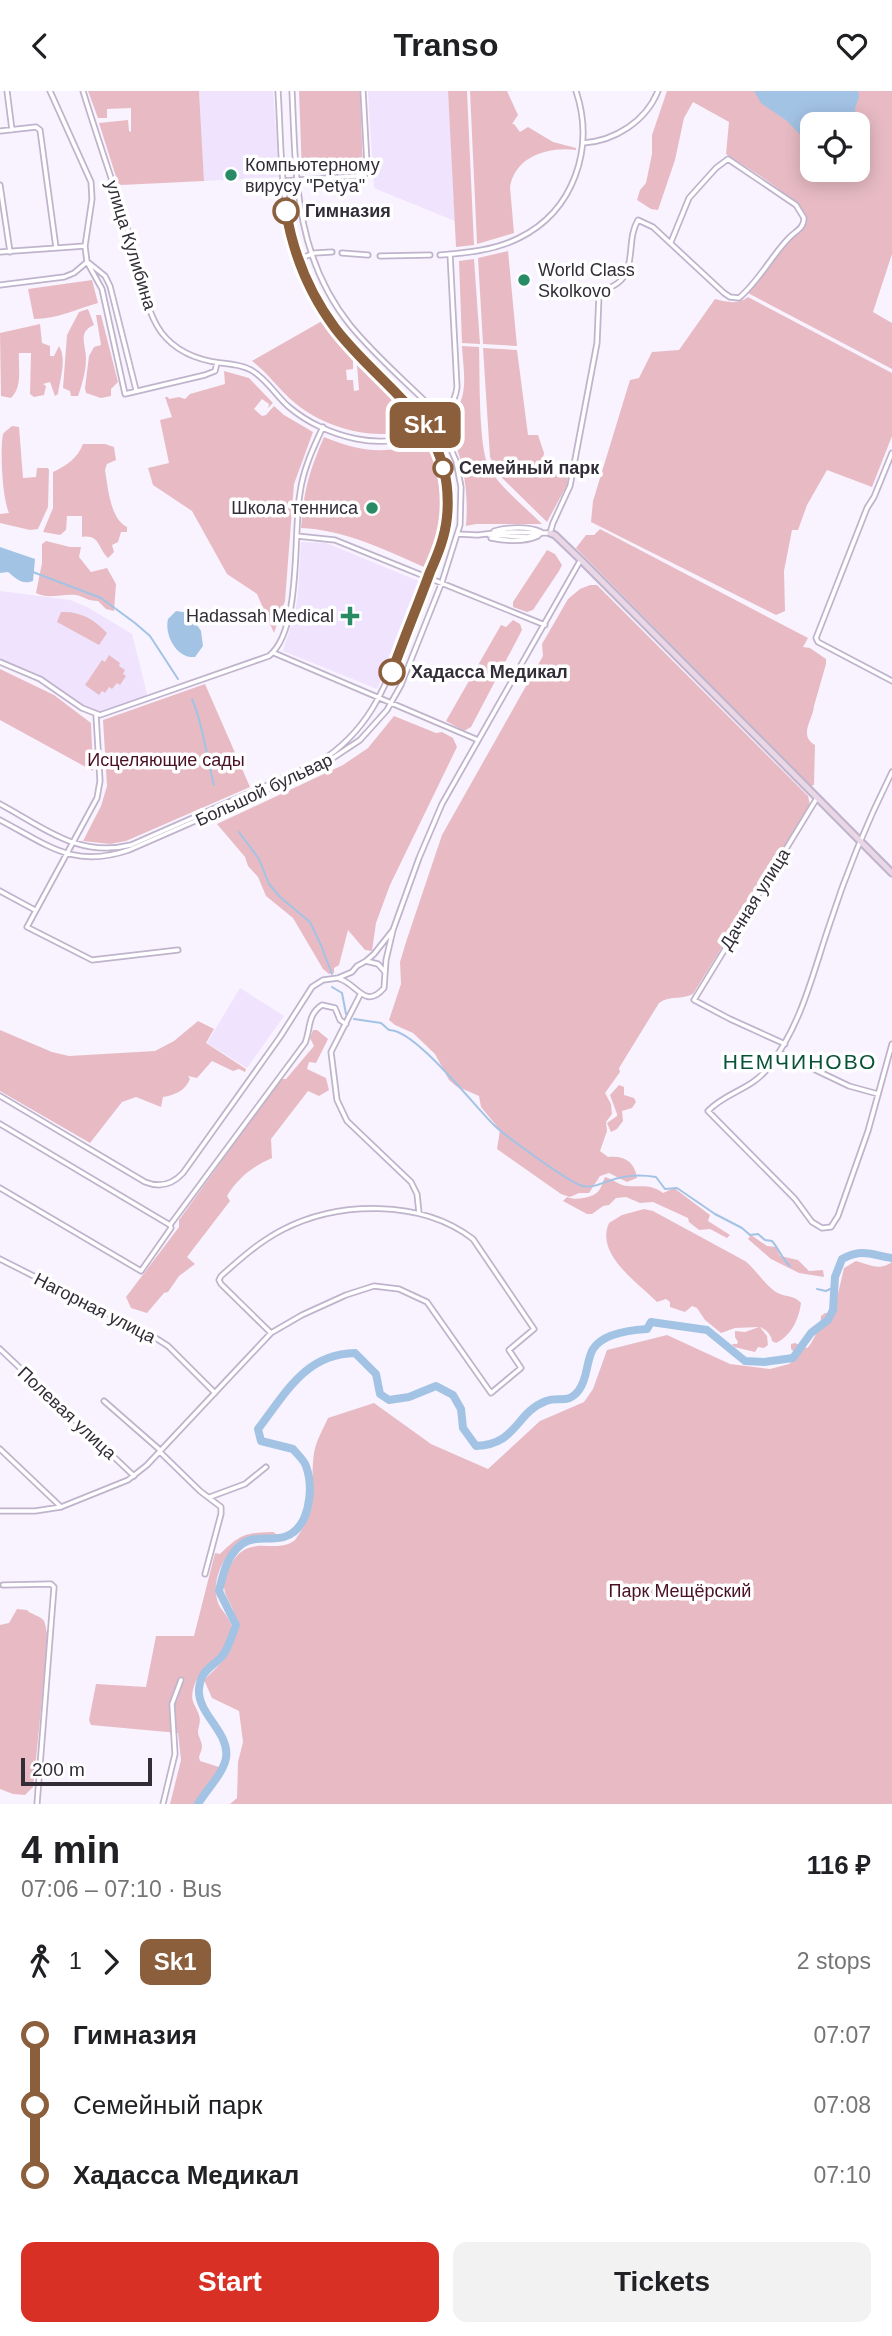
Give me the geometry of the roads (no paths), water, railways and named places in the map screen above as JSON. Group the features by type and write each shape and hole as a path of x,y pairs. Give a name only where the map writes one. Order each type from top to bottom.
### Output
{"street":[{"path":"7,91 12,129"},
{"path":"50,91 91,182 92,199 85,247 87,262 102,289 125,394 205,375 217,369 218,363"},
{"name":"улица Кулибина","path":"83,91 154,321 169,342 182,351 199,359 236,365 254,372 291,409 323,427 355,439 380,442 400,439 426,428 453,404 457,389 450,254"},
{"name":"Большой бульвар","path":"0,804 72,843 100,849 131,845 318,762 343,745 365,722 380,698 429,577 445,531 448,493 442,462 414,410 333,325 312,291 298,259 289,226 283,181 278,91"},
{"name":"Большой бульвар","path":"0,820 66,854 90,859 120,853 336,758 360,740 392,703 442,582 458,534 461,503 459,476 451,446 438,419 425,401 349,324 326,289 303,228 297,180 292,91"},
{"path":"283,181 366,174 363,91"},
{"path":"440,255 507,243 538,226 558,207 569,191 579,166 583,143 582,117 576,91"},
{"path":"583,143 609,137 630,126 652,103 658,91"},
{"path":"0,131 36,127 40,130 56,248"},
{"path":"458,534 528,541 547,533 553,523 570,486 597,343 599,295 624,278 629,265 635,223 638,220 653,227 671,242 730,297 739,298 788,238 802,226 804,218 796,205 728,159 716,168 690,198 671,242"},
{"path":"0,185 10,251"},
{"path":"0,253 85,247"},
{"path":"298,259 311,254 332,252"},
{"path":"342,253 368,255"},
{"path":"380,256 430,255"},
{"path":"0,285 64,277 74,273 87,262"},
{"path":"87,262 105,276 110,286 136,391"},
{"path":"106,309 114,307"},
{"path":"109,326 118,323"},
{"path":"0,662 40,679 96,715 109,713 264,659 274,653 281,640 292,602 301,486 323,427"},
{"path":"892,453 816,638 818,642 892,681"},
{"path":"478,535 502,532 555,535 892,873"},
{"path":"297,536 335,540 545,625"},
{"path":"338,978 352,985 360,995 371,996 380,992 386,983 385,972 393,930 431,827 453,783 581,560"},
{"path":"274,653 478,740"},
{"path":"96,715 100,789 27,927 86,959 102,960 178,950"},
{"path":"892,772 860,841 804,1004 785,1044 753,1084 727,1096 708,1111 795,1199 813,1222 822,1228 834,1225 838,1216 868,1131 892,1044"},
{"name":"Дачная улица","path":"785,1044 694,1000 817,798"},
{"path":"0,891 36,910"},
{"path":"0,1096 135,1177 152,1184 176,1181 280,1037 312,987 323,980 352,972 380,947 393,930"},
{"path":"366,961 377,964 385,972"},
{"path":"352,972 352,985"},
{"path":"360,995 331,1052 339,1108 347,1121 411,1182 417,1194 419,1213"},
{"path":"0,1188 138,1270 144,1269 171,1228 170,1225 304,1042 309,1022 317,1009 322,1005 335,1008 337,1015 346,1024"},
{"path":"779,1053 849,1086 878,1094"},
{"path":"0,1124 170,1225"},
{"path":"0,1511 35,1511 61,1507 134,1476 271,1332 355,1292 374,1286 399,1289 427,1302 491,1393 521,1368 509,1350 534,1329 473,1238 461,1230 419,1213 375,1209 342,1210 313,1217 281,1230 246,1254 219,1280 271,1332"},
{"name":"Нагорная улица","path":"0,1259 168,1346 215,1393"},
{"name":"Полевая улица","path":"0,1349 134,1476"},
{"path":"104,1401 200,1491 219,1503 222,1510 205,1574"},
{"path":"0,1449 61,1507"},
{"path":"210,1497 245,1484 266,1467"},
{"path":"3,1585 53,1585 37,1804"},
{"path":"163,1804 174,1760 172,1704 181,1680"}],"water":[{"path":"754,91 858,91 859,97 856,112 800,112 800,135 787,121 761,103"},
{"path":"0,547 35,559 33,581 23,582 8,572 0,573"},
{"path":"176,611 189,613 201,631 203,646 195,657 189,657 177,650 170,639 168,619"}],"waterway":[{"path":"33,572 101,598 135,623 150,636 178,679"},
{"path":"192,699 214,785"},
{"path":"239,832 259,859 269,884 310,922 332,974"},
{"path":"332,987 342,993 346,1014"},
{"path":"354,1019 381,1023 414,1042 500,1130 565,1177 583,1186 628,1176 656,1177 665,1189 677,1188 750,1235 758,1234 765,1240 772,1241 790,1266"},
{"path":"198,1804 218,1776 226,1758 223,1740 203,1707 199,1689 205,1673 225,1652 236,1625 219,1591 226,1565 237,1548 247,1541 279,1538 293,1533 300,1526 308,1507 310,1486 304,1462 293,1449 261,1441 258,1429 288,1389 310,1368 323,1360 355,1353 376,1374 380,1394 389,1400 409,1397 436,1386 453,1395 461,1409 463,1428 476,1446 490,1444 508,1434 536,1406 575,1395 586,1375 593,1349 603,1339 618,1333 647,1329 651,1322 707,1330 745,1361 764,1362 793,1358 811,1333 828,1320 833,1310 835,1277 842,1259 862,1253 892,1258"},
{"path":"817,1289 826,1291 834,1287"}],"place":[{"name":"Компьютерному вирусу \"Petya\"","path":"231,175"},
{"name":"Гимназия","path":"286,211"},
{"name":"World Class Skolkovo","path":"524,280"},
{"name":"Семейный парк","path":"443,468"},
{"name":"Школа тенниса","path":"372,508"},
{"name":"Hadassah Medical","path":"350,616"},
{"name":"Хадасса Медикал","path":"392,672"}],"district":[{"name":"НЕМЧИНОВО","path":"800,1062"}],"park label":[{"name":"Исцеляющие сады","path":"166,760"},
{"name":"Парк Мещёрский","path":"680,1591"}]}
